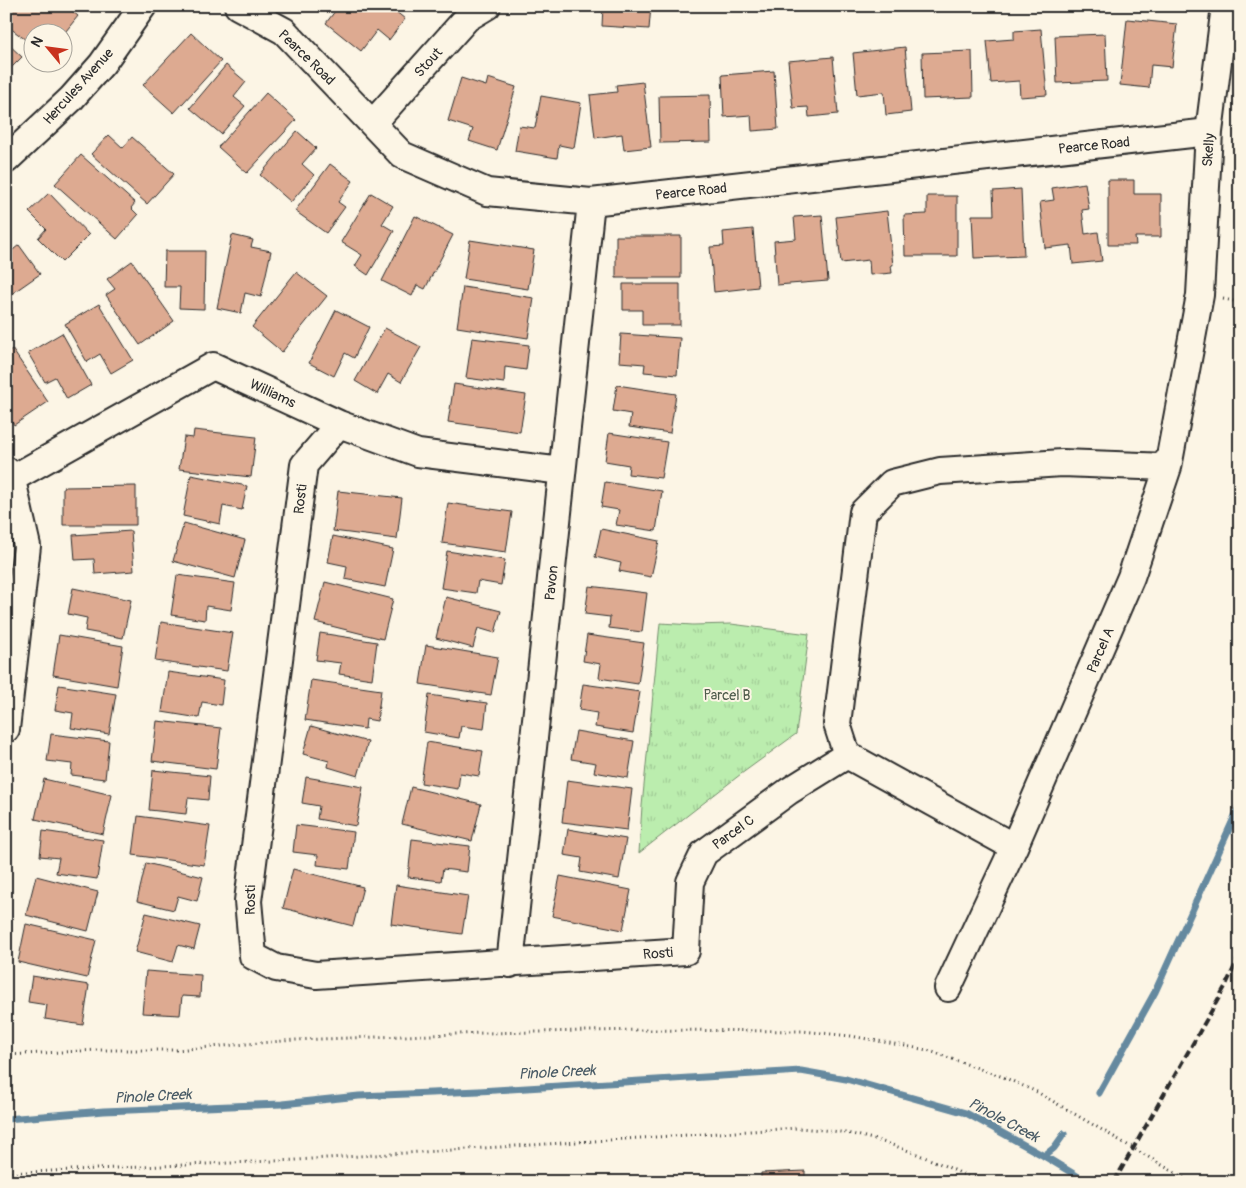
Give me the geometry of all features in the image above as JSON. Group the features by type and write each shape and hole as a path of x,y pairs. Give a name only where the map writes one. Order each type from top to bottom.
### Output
{"street":[{"name":"Hercules Avenue","path":"6,160 71,99 102,64 143,6"},
{"name":"Pearce Road","path":"238,6 284,31 402,155 487,192 591,202 1209,132"},
{"name":"Stout","path":"373,123 467,18 487,6"},
{"name":"Skelly","path":"1200,295 1209,132 1225,6"},
{"name":"Pavon","path":"510,964 591,202"},
{"name":"Parcel A","path":"948,988 1014,847 1131,578 1168,467 1200,295"},
{"name":"Williams","path":"8,477 213,366 340,424 418,453 562,471"},
{"name":"Rosti","path":"340,424 304,465 248,902 253,956 276,968 316,975 510,964 686,951"},
{"path":"1014,847 847,755 837,724 864,512 892,483 940,471 1062,463 1168,467"},
{"path":"6,728 27,546 8,477"},
{"name":"Parcel C","path":"686,951 690,882 704,853 789,791 847,755"}],"path":[{"path":"6,1055 98,1050 175,1050 295,1040 484,1033 641,1030 793,1031 851,1036 927,1050 1003,1077 1037,1092 1191,1182"},
{"path":"6,1173 296,1160 797,1128 840,1132 884,1143 951,1168 979,1182"}],"green space":[{"name":"Parcel B","path":"660,623 693,625 731,624 809,634 796,734 639,853 642,806"}],"building":[{"path":"6,6 66,6 78,16 72,24 22,22 22,37 6,25"},
{"path":"339,6 389,6 405,19 389,40 377,30 361,51 326,23"},
{"path":"603,6 651,6 649,29 602,26"},
{"path":"1127,19 1177,24 1172,67 1151,65 1149,88 1120,85"},
{"path":"1041,29 1047,95 1020,97 1019,81 991,83 987,41 1014,39 1014,31"},
{"path":"191,33 221,61 174,113 143,85"},
{"path":"1105,34 1107,81 1057,83 1055,36"},
{"path":"6,42 22,57 6,73"},
{"path":"905,47 911,112 886,115 884,92 857,95 853,53"},
{"path":"972,51 973,97 923,99 922,53"},
{"path":"833,57 838,114 809,117 808,107 793,108 788,61"},
{"path":"226,65 246,82 234,97 245,106 221,134 190,108"},
{"path":"774,71 778,129 752,131 751,115 724,117 722,75"},
{"path":"461,78 486,86 488,78 516,87 497,150 469,141 473,129 448,121"},
{"path":"643,82 651,147 624,150 622,134 595,138 590,95 617,92 616,85"},
{"path":"266,93 296,120 247,173 218,147"},
{"path":"710,95 711,142 660,143 659,96"},
{"path":"541,96 581,103 574,148 559,145 557,158 515,151 519,126 535,128"},
{"path":"297,131 316,148 302,164 314,175 291,202 260,175"},
{"path":"109,135 123,148 132,137 174,174 147,204 91,154"},
{"path":"81,155 135,203 131,208 138,215 117,239 55,184"},
{"path":"330,164 353,181 338,202 345,207 326,233 295,211"},
{"path":"1108,180 1134,180 1134,194 1161,194 1161,237 1135,237 1136,245 1108,245"},
{"path":"1085,183 1089,209 1082,210 1085,234 1098,232 1102,261 1073,264 1071,245 1045,248 1040,202 1054,200 1052,188"},
{"path":"1021,189 1024,256 974,258 972,215 994,215 993,191"},
{"path":"49,193 89,235 62,262 38,238 46,229 29,212"},
{"path":"371,193 393,206 382,224 394,231 368,275 355,266 362,255 341,242"},
{"path":"927,196 957,196 957,256 905,256 904,215 927,214"},
{"path":"887,211 893,265 891,265 892,273 870,275 869,260 841,263 836,217"},
{"path":"822,215 828,281 777,285 774,241 796,239 794,217"},
{"path":"415,216 453,235 425,289 417,285 412,296 382,281"},
{"path":"753,229 758,287 714,292 710,247 724,246 723,232"},
{"path":"232,235 253,240 251,247 271,251 261,297 245,293 241,313 217,308"},
{"path":"616,236 681,236 681,278 616,278"},
{"path":"470,240 534,250 528,289 464,279"},
{"path":"19,245 40,274 7,297 6,252 8,254"},
{"path":"165,251 205,251 204,309 179,308 180,287 164,287"},
{"path":"132,261 174,321 140,345 106,295 115,289 107,279"},
{"path":"296,272 327,296 282,352 252,327"},
{"path":"623,284 680,284 680,325 642,325 642,310 623,310"},
{"path":"463,287 534,298 528,338 457,327"},
{"path":"99,304 133,360 111,373 100,354 87,362 65,324"},
{"path":"336,310 369,327 354,358 345,353 334,376 309,363"},
{"path":"385,328 421,347 401,382 388,374 377,394 355,381"},
{"path":"62,333 91,385 67,399 55,377 45,382 28,353"},
{"path":"621,334 680,338 677,375 644,372 645,364 619,362"},
{"path":"472,338 529,345 526,370 505,367 504,383 466,378"},
{"path":"12,349 48,402 14,425 6,413 6,353"},
{"path":"454,384 526,395 520,432 448,422"},
{"path":"617,385 676,394 670,433 629,427 631,414 613,411"},
{"path":"194,430 256,437 251,477 179,469 184,437 193,438"},
{"path":"609,433 667,442 661,478 628,474 629,465 605,461"},
{"path":"191,475 247,486 242,510 223,506 220,524 183,516"},
{"path":"605,482 662,491 656,531 616,525 619,510 601,507"},
{"path":"136,486 136,525 63,525 63,487"},
{"path":"338,491 402,498 397,539 333,531"},
{"path":"448,503 512,512 506,552 442,543"},
{"path":"184,523 245,540 235,578 173,561"},
{"path":"601,529 659,541 651,577 619,571 621,563 595,557"},
{"path":"131,531 134,571 95,574 94,559 75,560 73,535"},
{"path":"333,536 393,549 385,587 345,579 347,566 328,562"},
{"path":"447,551 505,560 501,585 478,581 476,593 441,588"},
{"path":"177,575 235,583 231,610 206,606 205,620 171,615"},
{"path":"325,582 393,599 383,639 315,622"},
{"path":"589,586 647,593 642,632 609,628 610,617 585,614"},
{"path":"73,588 131,600 123,638 85,631 87,618 68,614"},
{"path":"446,597 501,611 495,633 478,628 473,648 436,638"},
{"path":"161,622 233,633 227,671 155,661"},
{"path":"320,633 377,642 372,679 339,674 341,663 316,660"},
{"path":"59,635 123,646 117,686 53,675"},
{"path":"587,635 644,643 638,684 599,678 601,664 583,661"},
{"path":"426,645 498,657 491,695 420,684"},
{"path":"168,672 224,680 221,705 202,702 199,718 162,712"},
{"path":"311,680 381,690 377,721 366,719 365,729 305,720"},
{"path":"583,684 640,692 633,733 595,727 597,713 579,710"},
{"path":"59,685 116,694 109,734 71,728 73,713 55,710"},
{"path":"429,695 487,703 484,729 461,726 459,738 424,732"},
{"path":"157,721 221,728 216,769 152,761"},
{"path":"311,726 368,742 358,776 328,767 329,761 303,754"},
{"path":"576,731 634,741 628,778 594,772 596,763 571,759"},
{"path":"51,734 109,741 105,779 71,775 72,764 47,761"},
{"path":"427,742 483,751 479,776 460,773 458,789 421,783"},
{"path":"153,770 210,776 208,800 188,798 186,814 149,810"},
{"path":"306,777 363,787 356,826 317,819 319,806 302,803"},
{"path":"44,779 112,795 103,834 35,819"},
{"path":"567,780 632,789 627,830 562,822"},
{"path":"411,787 481,804 472,841 402,824"},
{"path":"138,816 210,826 204,865 133,855"},
{"path":"296,825 354,832 349,869 317,865 318,855 293,852"},
{"path":"568,829 626,839 619,879 580,872 582,858 564,855"},
{"path":"43,831 103,840 97,879 56,873 59,858 40,856"},
{"path":"412,839 470,846 467,872 443,869 441,881 408,877"},
{"path":"146,863 203,877 197,901 178,896 174,910 137,901"},
{"path":"293,869 363,887 353,926 283,908"},
{"path":"36,876 98,892 88,931 26,915"},
{"path":"560,876 631,890 623,930 552,916"},
{"path":"396,885 468,896 462,934 391,924"},
{"path":"146,913 200,926 194,949 178,945 173,962 135,952"},
{"path":"26,924 96,940 87,978 18,962"},
{"path":"146,971 201,975 200,997 182,996 180,1015 142,1013"},
{"path":"32,976 89,985 83,1025 45,1019 47,1005 28,1002"},
{"path":"805,1171 805,1182 761,1182 761,1173"}],"waterway":[{"path":"1099,1093 1155,992 1240,805"},
{"name":"Pinole Creek","path":"6,1119 104,1111 282,1104 359,1096 479,1091 801,1071 846,1079 966,1113 1087,1182"},
{"path":"1044,1156 1054,1148 1064,1134"}],"railway":[{"path":"1114,1182 1225,987 1240,955"}]}
